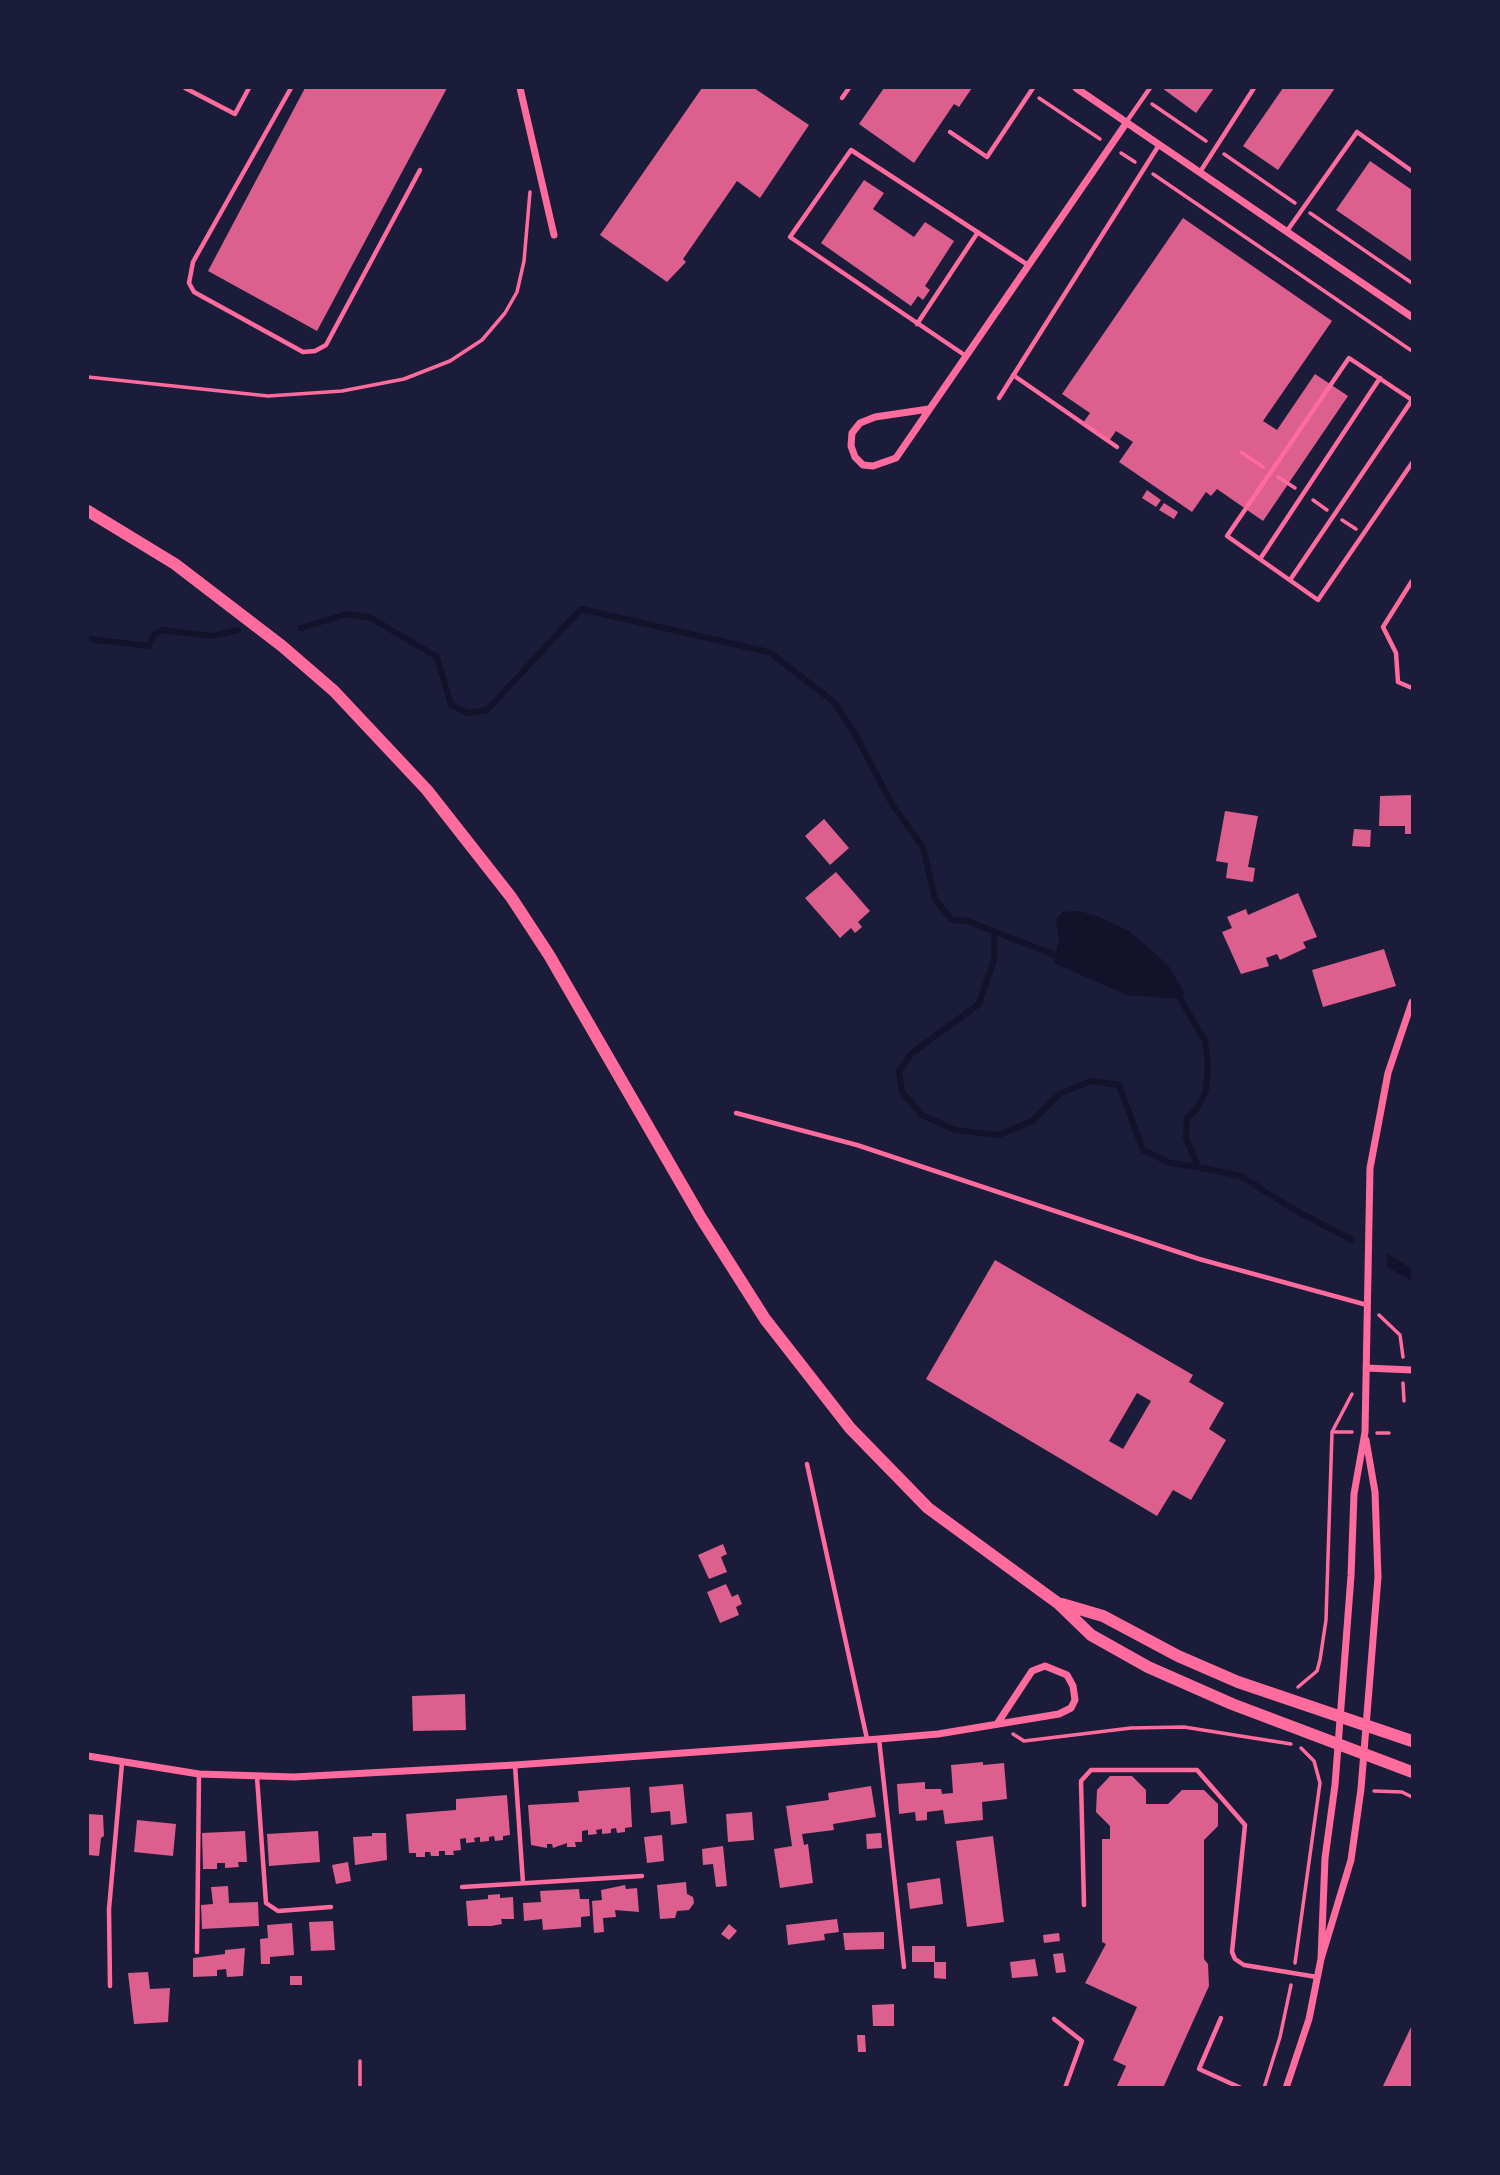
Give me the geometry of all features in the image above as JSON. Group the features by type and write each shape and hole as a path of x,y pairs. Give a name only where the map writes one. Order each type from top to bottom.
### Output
{"main road":[{"path":"88,511 175,564 282,646 334,691 427,790 503,886 549,955 727,1263 806,1375 850,1428 928,1508 1059,1604 1091,1634 1148,1667 1232,1704 1412,1772"},
{"path":"1059,1604 1103,1616 1178,1656 1339,1718 1412,1741"}],"street":[{"path":"520,88 554,235"},
{"path":"1076,88 1412,317"},
{"path":"929,409 860,423 852,433 850,446 855,457 863,465 873,466 896,458 1127,122"},
{"path":"1286,2088 1309,2019 1321,1959 1325,1858 1338,1744 1354,1494 1365,1432 1369,1190 1375,1132 1388,1073 1412,1003"},
{"path":"1366,1368 1412,1370"},
{"path":"1321,1959 1351,1860 1368,1727 1379,1534 1376,1492 1365,1432"},
{"path":"88,1756 198,1774 257,1777 515,1765 879,1740 997,1724 1059,1714 1071,1708 1075,1700 1073,1686 1067,1675 1045,1666 1032,1671 997,1724"}],"lane":[{"path":"185,88 235,114 249,88"},
{"path":"291,88 193,262 189,284 194,292 303,352 315,351 326,345 420,170"},
{"path":"842,97 849,88"},
{"path":"1127,122 1150,88"},
{"path":"1200,172 1254,88"},
{"path":"950,132 987,157 1032,90"},
{"path":"1287,232 1357,132 1412,171"},
{"path":"999,398 1159,145"},
{"path":"966,356 790,237 850,150 1029,265"},
{"path":"917,324 978,232"},
{"path":"1290,580 1412,400 1349,358 1227,536 1318,600 1412,463"},
{"path":"1013,375 1117,447"},
{"path":"1260,559 1380,378"},
{"path":"1412,581 1383,627 1396,653 1398,682 1412,688"},
{"path":"736,1113 857,1145 1199,1259 1356,1304 1368,1305"},
{"path":"807,1464 867,1740"},
{"path":"879,1740 904,1967"},
{"path":"110,1986 109,1909 122,1763"},
{"path":"515,1765 523,1883"},
{"path":"1084,1905 1082,1781 1091,1770 1197,1770 1245,1825 1232,1952 1235,1959 1244,1965 1318,1977"},
{"path":"197,1952 198,1774"},
{"path":"257,1777 266,1903 278,1912 331,1907"},
{"path":"462,1887 642,1876"},
{"path":"1221,2018 1199,2069 1241,2088"},
{"path":"1054,2019 1082,2040 1065,2088"}],"path":[{"path":"1032,90 1412,351"},
{"path":"1143,98 1412,283"},
{"path":"88,377 268,396 342,391 404,379 450,361 482,340 505,313 517,292 524,261 528,197 538,170"},
{"path":"1368,1305 1400,1335 1404,1346 1404,1401"},
{"path":"1298,1686 1317,1671 1324,1643 1332,1432 1366,1368"},
{"path":"997,1724 1024,1741 1131,1728 1184,1727 1293,1745 1314,1761 1320,1783 1293,1973 1264,2088"},
{"path":"1387,1793 1402,1792 1412,1797"},
{"path":"360,2061 360,2088"}],"shaded area":[{"path":"1078,911 1097,916 1129,931 1168,965 1185,994 1178,999 1127,995 1054,963 1059,939 1056,920 1062,912"},
{"path":"1387,1253 1412,1269 1412,1281 1387,1267"}],"building":[{"path":"305,88 447,88 317,331 208,271"},
{"path":"702,88 754,88 809,125 760,198 737,181 683,259 686,262 667,282 600,235"},
{"path":"884,88 972,88 959,107 954,104 914,163 859,124"},
{"path":"1162,88 1214,88 1196,113"},
{"path":"1283,88 1335,88 1278,170 1243,146"},
{"path":"1370,161 1412,190 1412,262 1336,210"},
{"path":"864,180 884,193 873,209 914,237 925,222 954,241 925,286 930,290 923,300 918,296 911,306 821,243"},
{"path":"1183,218 1332,321 1263,421 1277,430 1315,374 1348,396 1263,521 1217,489 1211,496 1206,492 1192,512 1119,462 1133,442 1116,431 1109,441 1083,423 1090,413 1062,394"},
{"path":"1147,490 1161,500 1156,507 1142,498"},
{"path":"1164,503 1178,512 1174,519 1159,510"},
{"path":"1412,795 1412,834 1405,834 1405,826 1379,826 1380,796"},
{"path":"1225,811 1258,816 1248,867 1255,868 1253,882 1226,878 1228,863 1216,861"},
{"path":"824,819 849,848 830,865 805,836"},
{"path":"1354,829 1371,830 1370,847 1352,846"},
{"path":"836,872 870,911 858,922 862,927 855,933 851,928 840,938 805,898"},
{"path":"1298,893 1317,937 1303,942 1306,948 1280,960 1277,954 1266,958 1269,966 1241,974 1222,932 1232,928 1227,917 1246,909 1248,915"},
{"path":"1384,949 1396,986 1323,1007 1312,970"},
{"path":"995,1260 1193,1375 1189,1382 1224,1403 1209,1429 1226,1440 1191,1500 1173,1490 1157,1516 926,1379","holes":["1137,1393 1151,1401 1123,1449 1109,1441"]},
{"path":"723,1544 727,1554 721,1557 727,1572 709,1579 698,1555"},
{"path":"726,1584 732,1597 738,1594 742,1604 736,1607 739,1615 720,1623 707,1592"},
{"path":"465,1694 466,1730 413,1731 412,1696"},
{"path":"983,1762 983,1765 1004,1763 1007,1799 982,1802 983,1820 945,1824 943,1810 927,1812 927,1820 916,1821 915,1812 899,1814 897,1784 925,1782 925,1789 941,1789 942,1794 953,1793 951,1765"},
{"path":"1110,1776 1132,1776 1146,1790 1146,1804 1168,1804 1182,1790 1204,1790 1218,1804 1218,1826 1204,1840 1204,1959 1208,1964 1209,1986 1163,2088 1116,2088 1126,2066 1113,2060 1137,2007 1085,1983 1106,1944 1102,1942 1102,1839 1110,1839 1110,1826 1096,1812 1097,1790"},
{"path":"683,1784 687,1823 671,1825 670,1811 651,1813 649,1787"},
{"path":"871,1786 876,1817 833,1824 834,1830 802,1834 804,1845 808,1844 813,1883 780,1888 774,1849 792,1846 786,1806 829,1800 828,1793"},
{"path":"630,1787 632,1827 625,1828 625,1832 617,1833 616,1828 611,1829 611,1833 602,1834 602,1829 596,1830 597,1834 588,1835 588,1830 582,1831 582,1842 575,1842 576,1847 567,1847 567,1843 553,1848 552,1844 547,1844 547,1848 531,1845 528,1805 579,1802 578,1791"},
{"path":"507,1795 510,1835 503,1836 503,1840 495,1841 494,1836 489,1837 489,1841 480,1842 480,1837 474,1838 475,1842 466,1843 466,1838 460,1839 461,1850 453,1851 454,1855 445,1855 445,1851 439,1851 439,1856 431,1856 430,1852 425,1852 425,1857 416,1857 416,1853 409,1853 406,1814 456,1810 456,1799"},
{"path":"752,1812 754,1840 728,1842 726,1814"},
{"path":"88,1814 103,1815 104,1836 101,1838 99,1856 88,1855"},
{"path":"137,1820 176,1824 173,1856 134,1852"},
{"path":"245,1831 247,1862 238,1862 239,1867 225,1868 225,1863 217,1863 217,1869 203,1869 202,1833"},
{"path":"318,1831 320,1862 269,1866 267,1834"},
{"path":"372,1833 386,1833 387,1860 355,1865 353,1837 372,1836"},
{"path":"881,1833 882,1848 867,1849 866,1834"},
{"path":"662,1835 664,1861 647,1863 644,1837"},
{"path":"993,1836 1004,1922 967,1927 956,1841"},
{"path":"723,1846 727,1886 716,1887 713,1864 703,1865 702,1849"},
{"path":"348,1862 351,1881 336,1884 332,1865"},
{"path":"940,1878 943,1904 910,1909 907,1883"},
{"path":"686,1882 687,1894 693,1897 694,1903 689,1910 677,1911 675,1918 660,1919 657,1885"},
{"path":"625,1885 626,1889 637,1888 639,1912 615,1910 616,1917 603,1918 604,1932 594,1933 592,1901 602,1900 601,1890"},
{"path":"228,1886 229,1903 258,1902 259,1926 202,1929 201,1905 213,1904 211,1887"},
{"path":"579,1889 580,1899 589,1899 590,1916 581,1917 581,1927 543,1930 542,1919 524,1921 523,1903 541,1902 540,1891"},
{"path":"500,1894 500,1898 513,1897 514,1919 501,1919 502,1924 491,1926 468,1926 466,1901 488,1899 488,1895"},
{"path":"837,1919 839,1932 824,1934 825,1940 788,1945 786,1925"},
{"path":"333,1921 335,1950 311,1951 309,1922"},
{"path":"292,1923 294,1955 270,1957 270,1964 261,1964 260,1939 268,1938 267,1925"},
{"path":"729,1924 737,1931 729,1940 721,1934"},
{"path":"884,1932 884,1949 845,1950 843,1933"},
{"path":"1059,1933 1060,1941 1044,1943 1043,1935"},
{"path":"912,1946 935,1946 935,1962 912,1962"},
{"path":"245,1948 243,1976 227,1977 226,1969 217,1970 217,1976 193,1977 193,1958 225,1954 225,1950"},
{"path":"1063,1953 1066,1972 1056,1973 1053,1954"},
{"path":"1035,1959 1038,1976 1012,1978 1010,1962"},
{"path":"934,1962 946,1962 946,1979 934,1978"},
{"path":"148,1972 150,1989 170,1988 168,2022 134,2024 128,1973"},
{"path":"290,1976 302,1976 302,1985 290,1985"},
{"path":"894,2004 894,2026 873,2026 872,2005"},
{"path":"1412,2025 1412,2088 1382,2088"},
{"path":"857,2035 865,2035 866,2052 858,2052"}],"waterway":[{"path":"301,628 347,614 371,618 437,657 451,705 468,713 487,710 581,609 769,652 834,702 855,734 893,806 923,847 935,899 952,920 967,921 1063,958"},
{"path":"88,639 149,646 153,636 162,630 212,636 238,630"},
{"path":"994,932 994,960 979,1004 912,1053 899,1071 902,1092 922,1115 955,1130 999,1135 1032,1121 1061,1093 1091,1081 1119,1085 1143,1150 1170,1163 1198,1167"},
{"path":"1175,990 1205,1041 1208,1063 1206,1090 1197,1109 1187,1118 1186,1138 1198,1167 1241,1176 1291,1208 1352,1240"}]}
